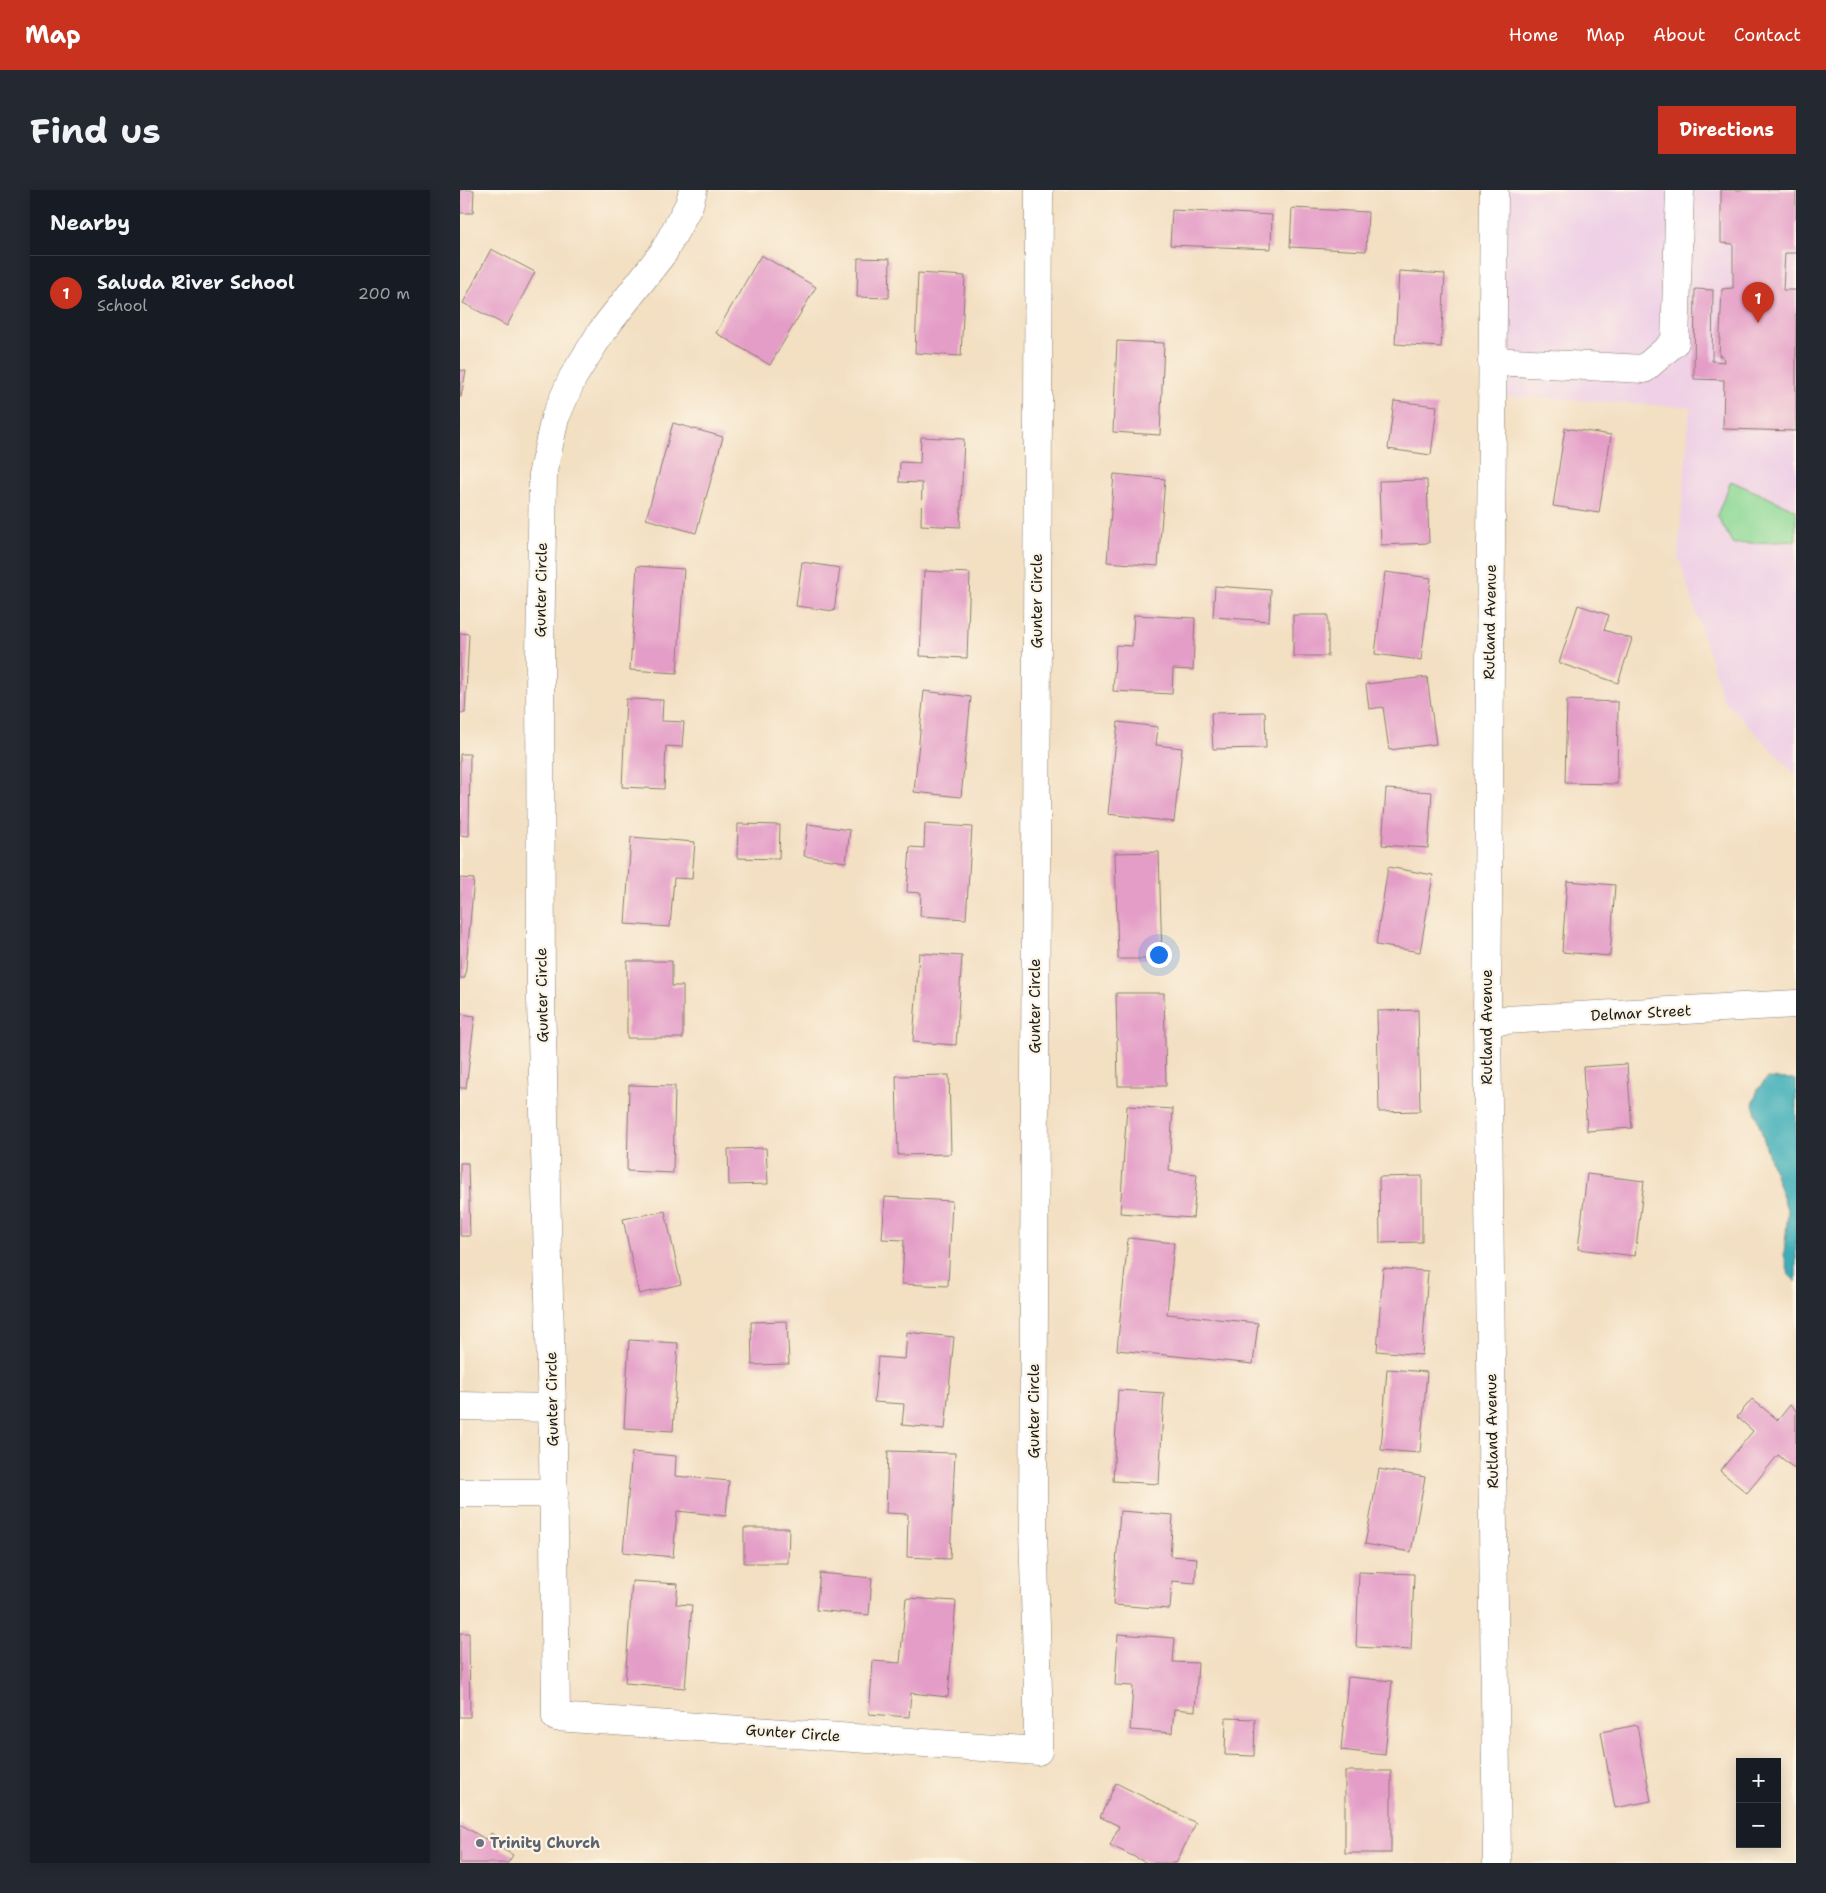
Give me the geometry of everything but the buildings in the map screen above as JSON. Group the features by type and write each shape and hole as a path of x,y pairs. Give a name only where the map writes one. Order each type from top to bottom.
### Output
{"street":[{"name":"Gunter Circle","path":"693,190 688,205 663,253 602,331 573,377 555,418 544,471 540,656 541,990 554,1493 556,1717 1038,1750 1033,1530 1039,190"},
{"name":"Rutland Avenue","path":"1494,190 1486,1021 1497,1863"},
{"path":"1492,361 1644,369 1675,342 1680,190"},
{"name":"Delmar Street","path":"1486,1021 1796,1004"},
{"path":"460,1406 552,1408"},
{"path":"460,1493 554,1493"}],"shaded area":[{"path":"1494,190 1796,190 1796,775 1723,699 1678,555 1690,407 1492,395"}],"green space":[{"path":"1731,481 1796,510 1796,541 1733,544 1717,515"}],"water":[{"path":"1767,1078 1793,1079 1796,1081 1796,1282 1789,1275 1784,1254 1788,1212 1753,1104 1758,1089"}],"place":[{"name":"Saluda River School","path":"1758,323"},
{"name":"Trinity Church","path":"480,1843"}]}
